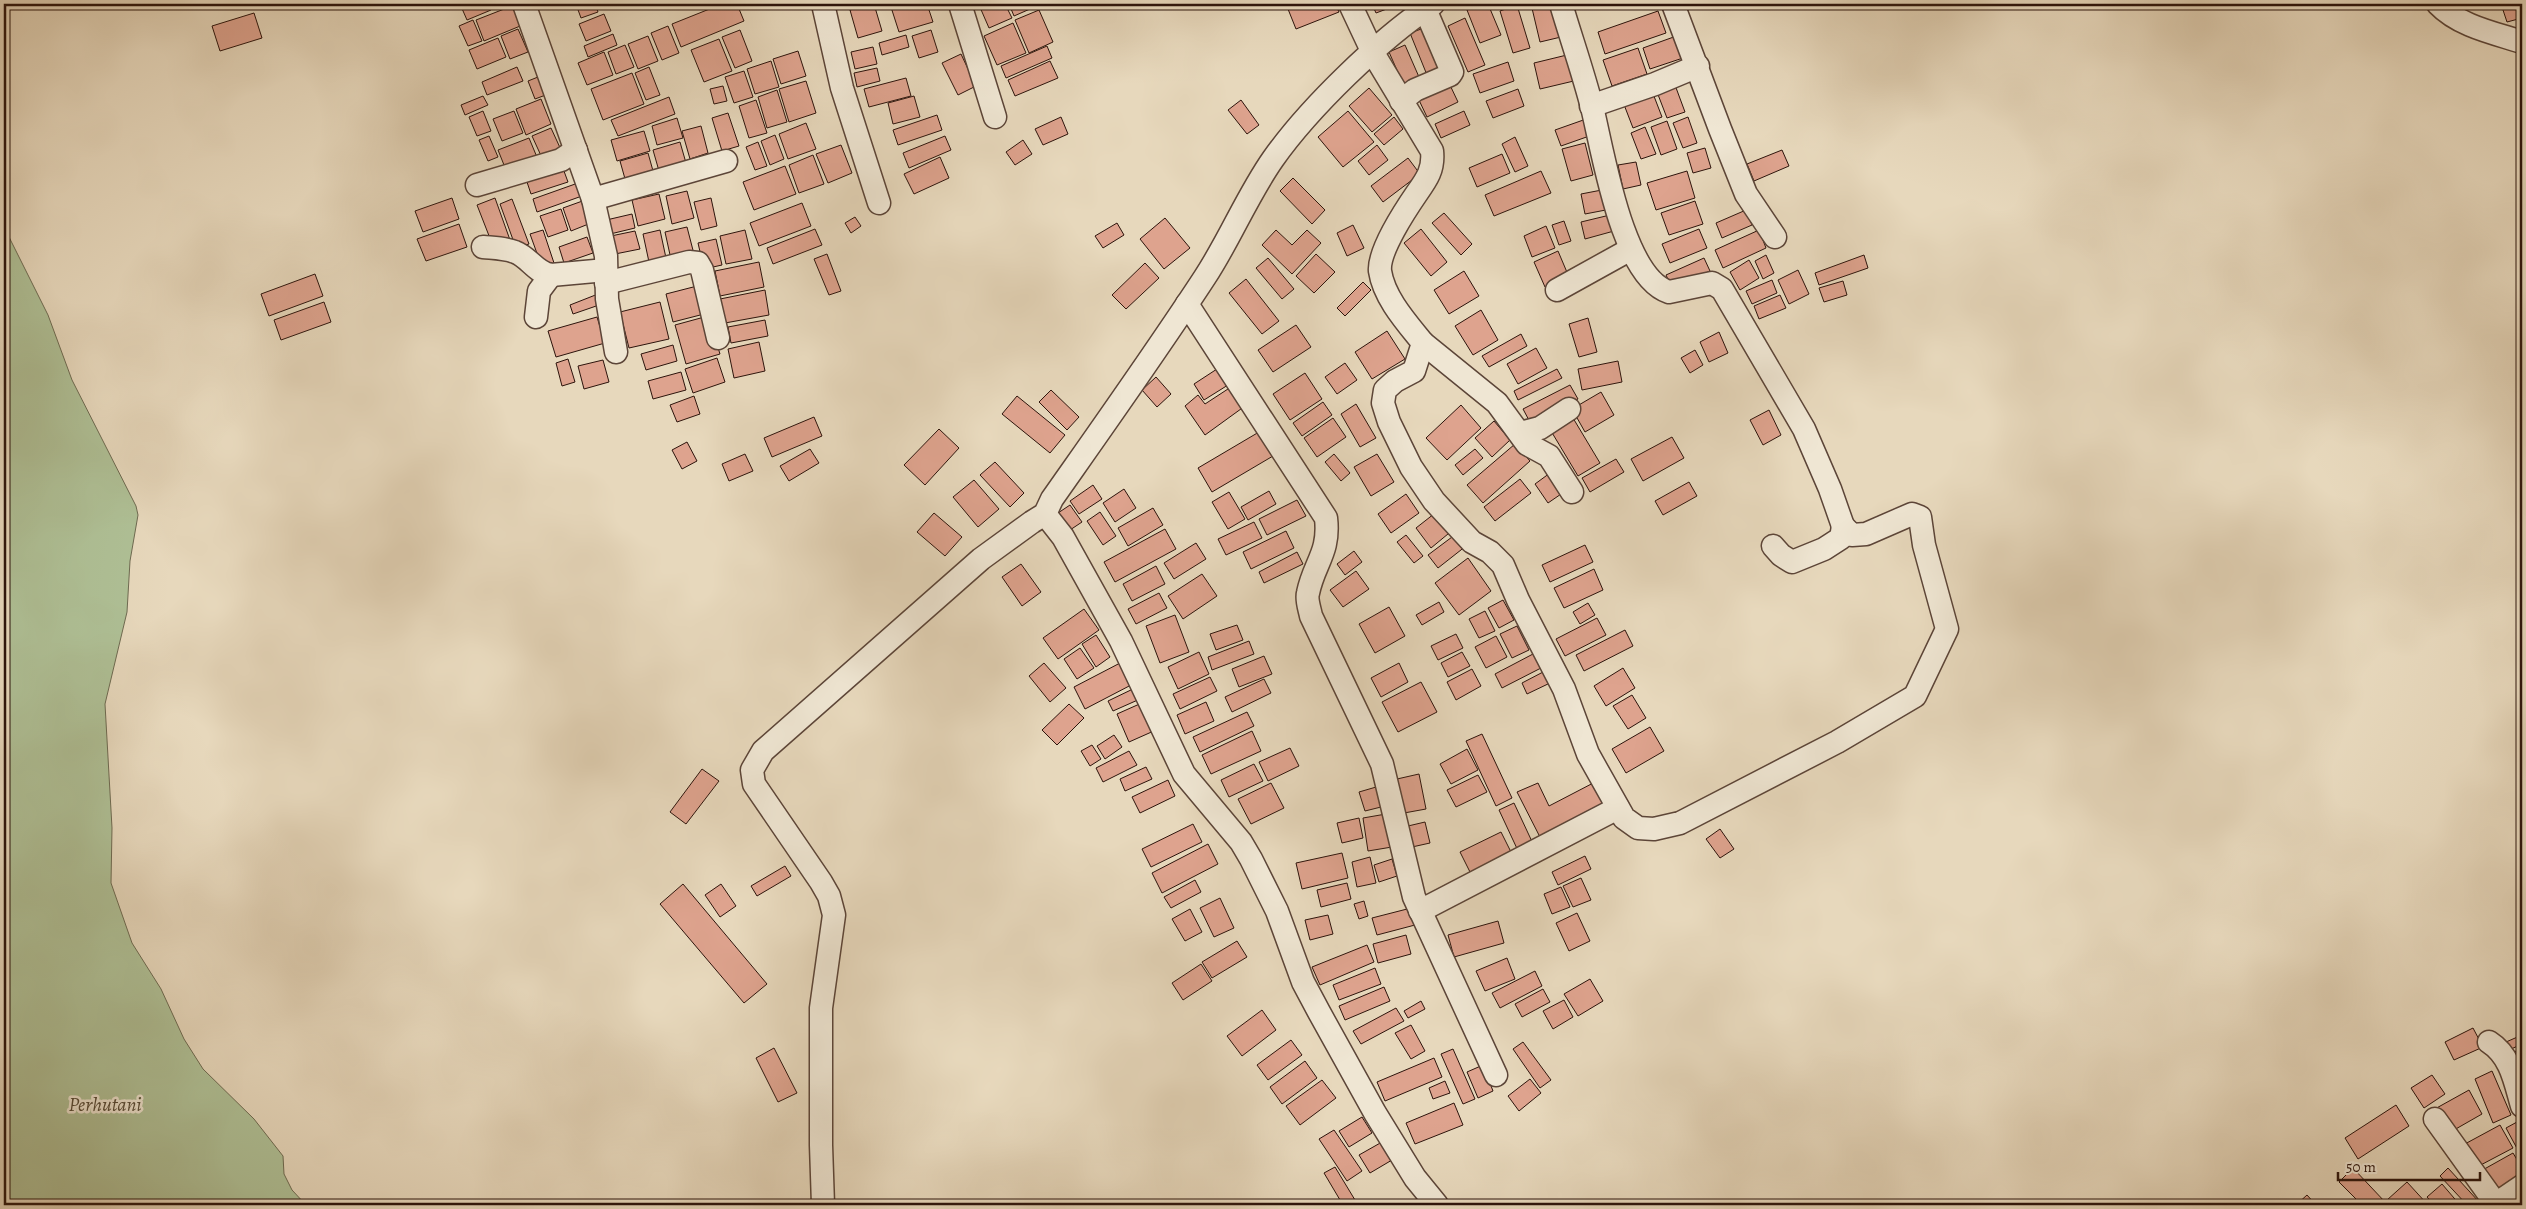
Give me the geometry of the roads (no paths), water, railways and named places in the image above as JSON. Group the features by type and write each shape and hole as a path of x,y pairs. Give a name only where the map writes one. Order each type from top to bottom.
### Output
{"street":[{"path":"524,4 593,199 606,256 606,277 616,352"},
{"path":"823,4 842,88 879,203"},
{"path":"960,4 995,117"},
{"path":"1350,4 1372,53 1432,151 1432,165 1428,178 1389,240 1380,270 1384,283 1398,309 1423,343 1497,403 1528,444 1549,456 1572,492"},
{"path":"1423,343 1414,371 1385,390 1383,403 1389,422 1412,467 1434,501 1472,542 1490,552 1503,565 1518,600 1564,688 1588,754 1624,818 1638,828 1654,829 1680,823 1837,742 1915,696 1947,629 1924,545 1920,517 1912,514 1866,534 1852,535 1843,526 1830,489 1804,429 1722,288 1712,283 1669,292 1652,282 1631,249 1607,174 1591,106 1561,4"},
{"path":"1673,4 1746,194 1775,237"},
{"path":"2438,4 2457,18 2492,33 2522,42"},
{"path":"823,1205 821,1008 834,915 829,896 821,882 754,784 752,770 763,751 913,618 982,559 1045,514 1052,499 1225,246 1255,188 1273,159 1333,91 1372,53 1429,6 1452,72 1450,76 1415,90 1401,101"},
{"path":"1591,106 1655,84 1698,66"},
{"path":"477,185 561,160 576,150"},
{"path":"593,199 726,161"},
{"path":"483,247 515,252 525,257 542,274 551,275 606,277 689,262 698,263 702,270 718,338"},
{"path":"1558,290 1631,249"},
{"path":"536,317 539,291 551,275"},
{"path":"1187,304 1326,518 1328,536 1324,555 1307,595 1311,616 1382,764 1414,897 1496,1075"},
{"path":"1520,433 1540,428 1569,408"},
{"path":"1045,514 1063,538 1117,633 1184,774 1241,842 1251,859 1277,911 1303,982 1374,1113 1415,1178 1437,1205"},
{"path":"1773,546 1781,555 1792,562 1824,549 1840,538 1843,526"},
{"path":"1420,911 1618,808"},
{"path":"2489,1042 2501,1050 2512,1072 2522,1106"},
{"path":"2434,1119 2495,1204 2522,1186"}],"park label":[{"name":"Perhutani","path":"105,1104"}]}
